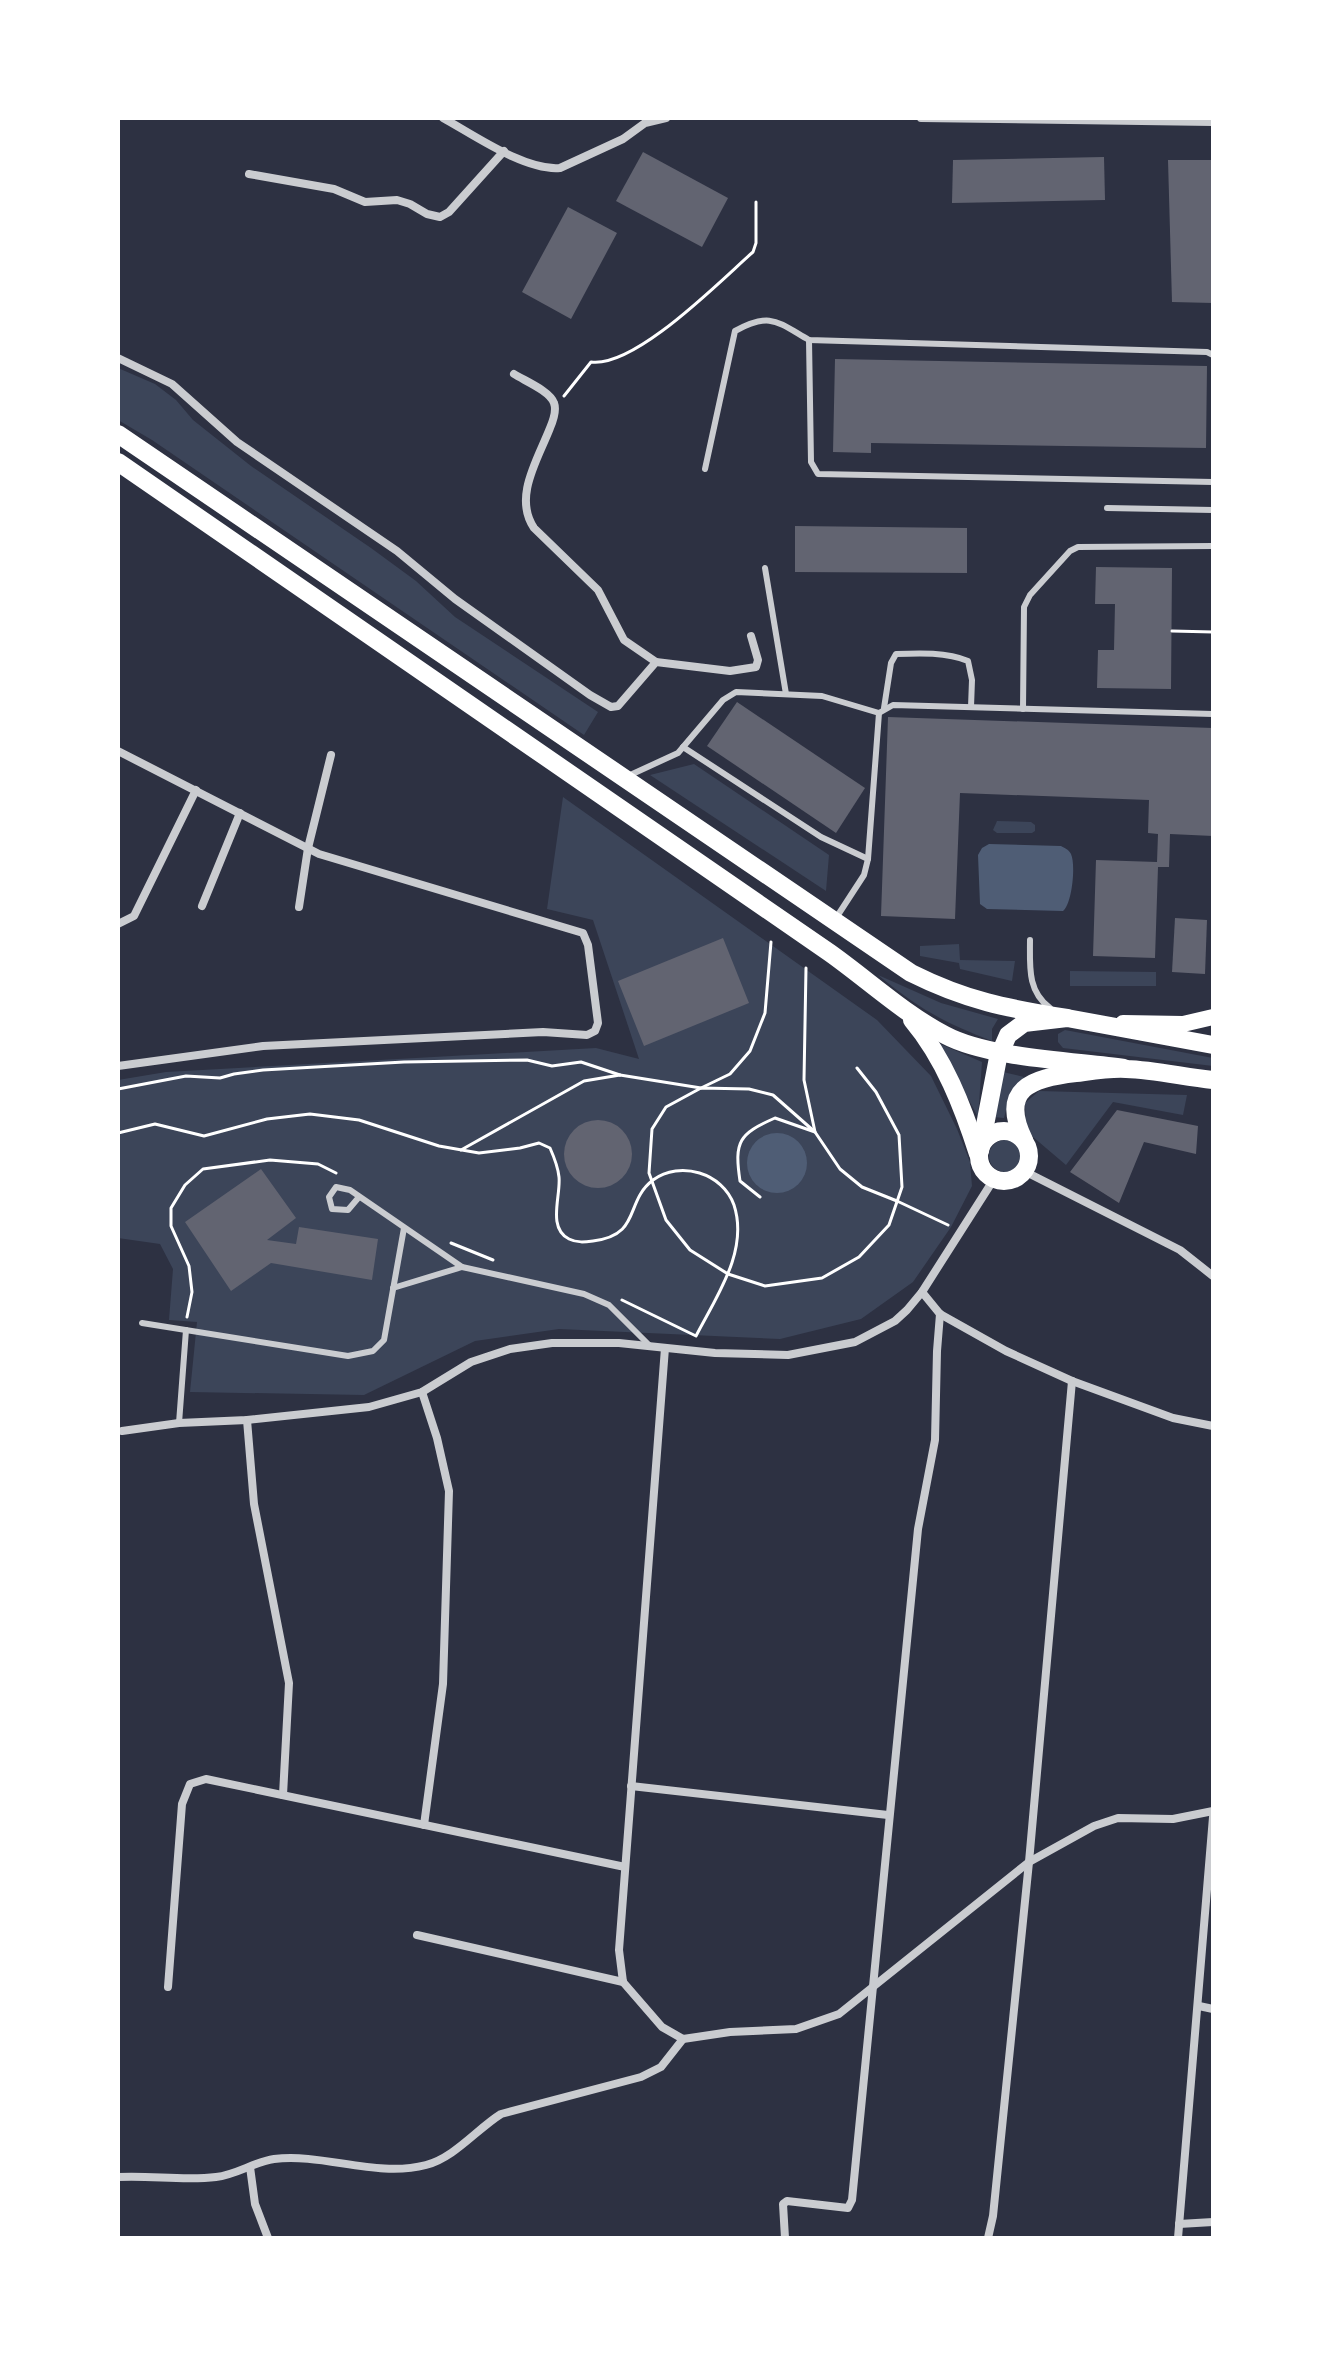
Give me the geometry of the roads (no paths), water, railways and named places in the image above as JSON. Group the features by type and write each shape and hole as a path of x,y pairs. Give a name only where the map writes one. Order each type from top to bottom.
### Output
{"main road":[{"path":"118,434 911,973 958,995 1009,1009 1213,1045"},
{"path":"118,462 946,1036 1000,1051 1213,1080"},
{"path":"896,1003 915,1024 941,1065 962,1109 985,1172 994,1179 1010,1181 1024,1171 1030,1156 1016,1125 1015,1103 1027,1086 1057,1075 1124,1068"},
{"path":"1088,1022 1183,1024 1213,1017"},
{"path":"980,1156 1000,1051 1008,1035 1024,1023 1067,1018"},
{"path":"980,1156 989,1136 999,1132 1015,1133 1024,1140"}],"street":[{"path":"443,118 539,167 560,168 623,139 645,123 666,118"},
{"path":"921,118 1213,122"},
{"path":"249,174 334,189 365,202 397,200 440,217 449,212 504,151"},
{"path":"118,358 172,384 237,442 397,551 455,599 611,707 618,706 656,662"},
{"path":"514,374 548,395 554,403 554,417 524,502 526,516 534,528 598,590 624,640 656,662 730,671 756,667 758,660 751,636"},
{"path":"118,751 319,854 583,933 588,945 598,1023 595,1031 587,1035 543,1032 263,1046 118,1066"},
{"path":"299,907 308,848 331,755"},
{"path":"118,924 134,916 196,790"},
{"path":"202,906 240,813"},
{"path":"1024,1171 1180,1250 1213,1276"},
{"path":"119,1432 179,1423 247,1420 369,1407 422,1392 471,1362 510,1349 552,1343 619,1343 715,1353 788,1355 855,1342 895,1321 922,1292 994,1179"},
{"path":"922,1292 940,1314 1006,1351 1072,1381 1173,1418 1213,1426"},
{"path":"785,2238 783,2204 787,2201 848,2208 852,2200 918,1529 935,1440 940,1314"},
{"path":"665,1348 619,1950 623,1982 662,2027 683,2039 730,2032 796,2029 839,2014 1029,1862 1094,1826 1118,1818 1173,1819 1213,1811"},
{"path":"988,2238 993,2216 1029,1862 1072,1381"},
{"path":"422,1392 449,1491 443,1684 424,1825"},
{"path":"247,1420 254,1504 289,1683 283,1795"},
{"path":"168,1987 182,1804 190,1784 206,1779 625,1867"},
{"path":"631,1786 888,1815"},
{"path":"1178,2238 1213,1817"},
{"path":"417,1935 623,1982"},
{"path":"1199,2006 1213,2009"},
{"path":"118,2177 215,2177 273,2159 385,2168 428,2165 454,2150 501,2114 641,2077 661,2067 683,2039"},
{"path":"250,2167 255,2204 268,2238"},
{"path":"1179,2224 1213,2222"}],"lane":[{"path":"635,118 645,123"},
{"path":"705,469 735,331 757,319 777,321 809,340 1207,352 1213,355"},
{"path":"809,340 811,462 818,474 1213,482"},
{"path":"1107,508 1213,510"},
{"path":"1023,709 1024,607 1030,595 1070,551 1078,547 1213,546"},
{"path":"765,568 786,694"},
{"path":"834,921 859,883 868,859 882,710 891,663 896,654 958,657 968,661 972,680 971,707"},
{"path":"625,778 678,753 723,700 736,692 822,696 882,710 893,705 1213,714"},
{"path":"683,747 821,837 868,859"},
{"path":"1030,940 1030,973 1038,998 1067,1018"},
{"path":"359,1197 348,1210 332,1209 329,1197 336,1187 350,1190 462,1267 584,1294 609,1305 650,1346"},
{"path":"142,1323 348,1356 373,1351 384,1340 404,1228"},
{"path":"393,1288 462,1267"},
{"path":"179,1423 186,1330"}]}
